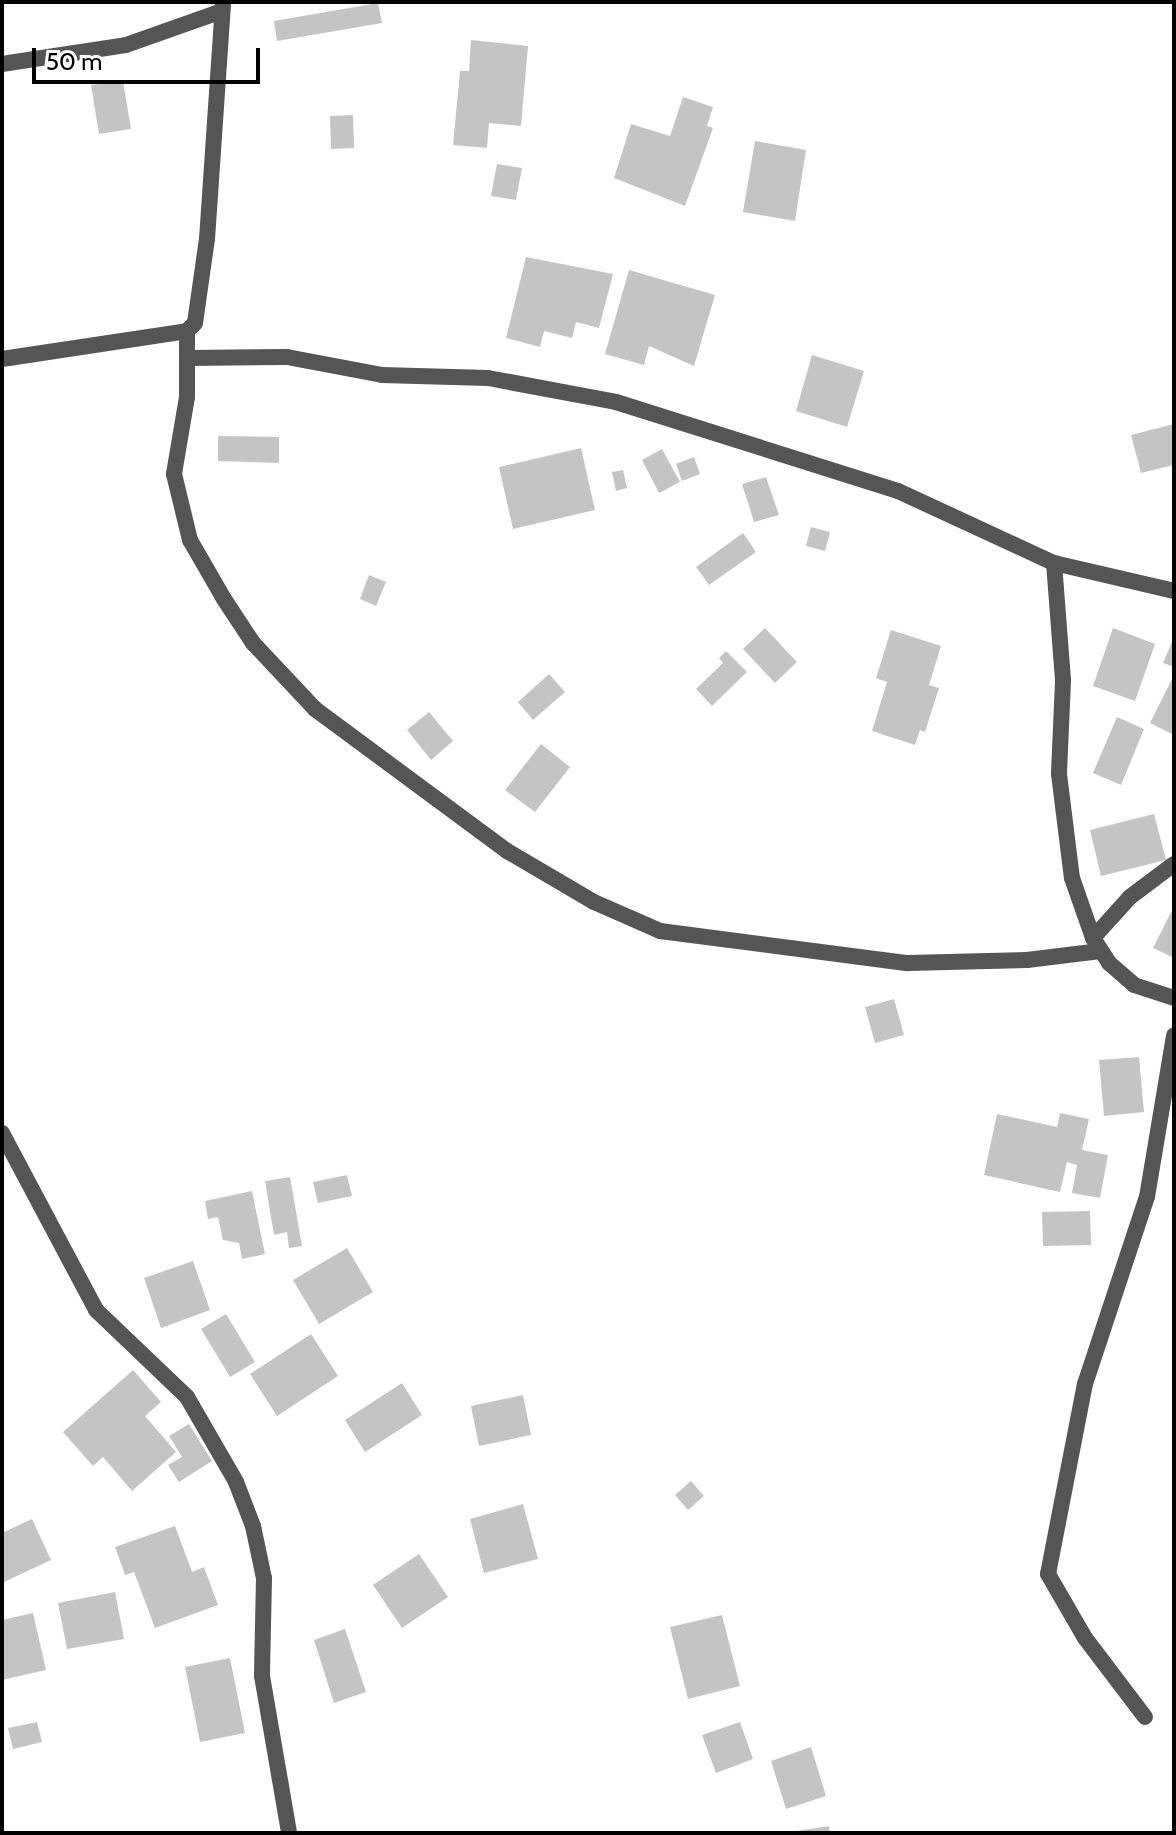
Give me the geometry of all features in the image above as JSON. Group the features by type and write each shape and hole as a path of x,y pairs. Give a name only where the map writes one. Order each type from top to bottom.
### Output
{"street":[{"path":"2,64 126,45 222,7 207,239 197,315 187,331 189,358 174,474 190,540 224,599 262,654 315,709 507,851 594,902 660,931 908,963 1027,960 1096,944 1130,897 1174,864"},
{"path":"2,359 187,331"},
{"path":"189,358 287,357 382,375 488,378 616,402 898,491 980,533 1054,563 1174,591"},
{"path":"1054,563 1063,681 1062,826 1072,878 1096,944 1134,985 1174,998"},
{"path":"1145,1717 1085,1638 1048,1574 1085,1384 1147,1197 1174,1035"},
{"path":"2,1133 96,1310 187,1397 236,1482 253,1526 264,1578 262,1676 289,1833"}],"building":[{"path":"378,3 382,23 277,41 274,21"},
{"path":"471,40 528,46 521,126 489,123 487,148 453,145 460,71 469,71"},
{"path":"123,81 131,129 99,134 91,85"},
{"path":"683,97 713,107 707,126 713,128 685,206 614,178 631,124 670,136"},
{"path":"353,115 354,148 331,149 330,116"},
{"path":"755,141 806,150 795,221 743,212"},
{"path":"497,164 522,168 516,200 491,196"},
{"path":"526,257 613,274 599,328 576,322 572,338 544,331 540,347 506,338"},
{"path":"629,270 715,295 694,366 649,346 644,365 605,354"},
{"path":"812,355 864,371 847,427 796,411"},
{"path":"1174,424 1174,465 1141,473 1131,435"},
{"path":"218,436 279,437 279,463 218,461"},
{"path":"581,448 595,510 513,529 499,467"},
{"path":"662,449 680,482 659,493 642,460"},
{"path":"694,457 700,474 682,481 676,464"},
{"path":"623,470 627,488 616,491 612,472"},
{"path":"766,477 779,515 754,522 742,484"},
{"path":"811,527 830,532 825,551 806,546"},
{"path":"743,533 756,552 709,585 696,567"},
{"path":"369,575 386,582 376,606 360,599"},
{"path":"765,628 797,662 775,683 743,649"},
{"path":"1113,628 1155,644 1135,701 1093,686"},
{"path":"891,630 941,646 929,685 939,688 925,732 920,730 915,745 872,731 887,682 876,678"},
{"path":"1174,637 1174,667 1163,663"},
{"path":"726,651 747,672 712,706 696,689 723,663 719,658"},
{"path":"549,674 565,692 533,720 518,702"},
{"path":"1174,675 1174,735 1150,723"},
{"path":"429,712 453,741 431,760 407,730"},
{"path":"1117,717 1144,729 1121,785 1093,773"},
{"path":"541,744 570,767 535,812 505,790"},
{"path":"1154,814 1166,860 1101,876 1090,830"},
{"path":"1171,912 1174,913 1174,958 1153,948"},
{"path":"894,999 904,1035 875,1043 865,1007"},
{"path":"1139,1057 1144,1112 1104,1116 1099,1060"},
{"path":"1060,1113 1089,1119 1082,1150 1108,1155 1100,1198 1072,1193 1077,1165 1067,1162 1060,1192 984,1175 997,1114 1057,1127"},
{"path":"347,1175 352,1196 318,1203 313,1182"},
{"path":"290,1177 302,1246 289,1248 287,1232 274,1235 265,1181"},
{"path":"252,1191 265,1254 242,1259 239,1243 223,1240 218,1217 208,1219 205,1201"},
{"path":"1090,1211 1091,1245 1043,1246 1042,1212"},
{"path":"347,1248 373,1292 319,1324 293,1280"},
{"path":"193,1261 210,1310 161,1328 144,1278"},
{"path":"226,1314 255,1362 230,1377 201,1329"},
{"path":"311,1334 338,1376 277,1416 250,1374"},
{"path":"133,1370 161,1402 145,1416 176,1452 132,1491 103,1457 93,1466 63,1432"},
{"path":"402,1383 422,1415 365,1452 345,1420"},
{"path":"523,1395 531,1435 479,1446 471,1406"},
{"path":"189,1424 212,1461 179,1482 168,1465 182,1457 169,1436"},
{"path":"691,1481 704,1496 688,1510 675,1495"},
{"path":"523,1504 538,1559 484,1573 470,1519"},
{"path":"32,1519 51,1560 2,1583 2,1533"},
{"path":"175,1526 192,1572 204,1567 218,1605 155,1628 134,1572 125,1575 115,1547"},
{"path":"419,1554 448,1597 402,1628 373,1585"},
{"path":"115,1592 124,1639 67,1649 58,1603"},
{"path":"33,1613 46,1670 2,1680 2,1620"},
{"path":"722,1615 740,1686 688,1699 670,1627"},
{"path":"345,1629 366,1692 334,1703 314,1640"},
{"path":"230,1658 245,1733 200,1742 185,1667"},
{"path":"37,1722 42,1742 13,1749 8,1728"},
{"path":"740,1722 753,1759 716,1773 702,1735"},
{"path":"811,1747 826,1796 786,1809 771,1761"},
{"path":"829,1826 830,1833 796,1833 796,1831"}]}
